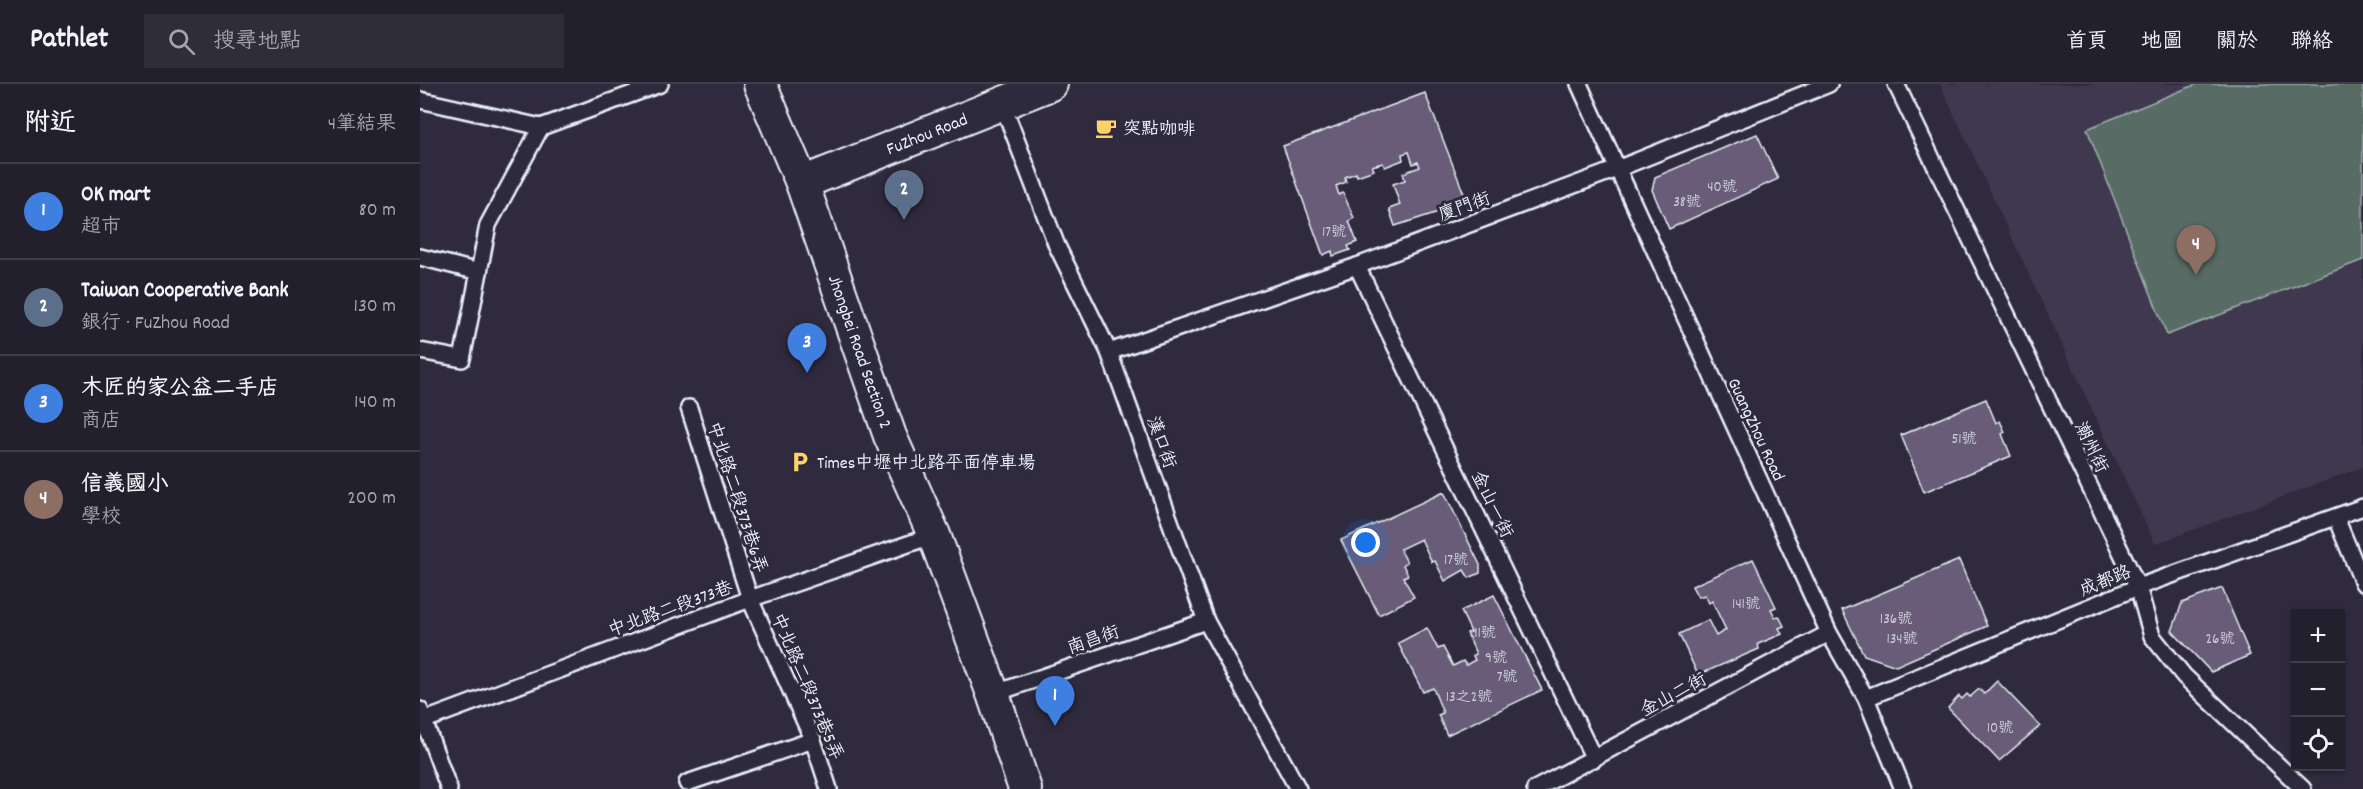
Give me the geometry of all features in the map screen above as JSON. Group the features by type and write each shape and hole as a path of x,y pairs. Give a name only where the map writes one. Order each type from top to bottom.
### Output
{"street":[{"name":"Jhongbei Road Section 2","path":"760,84 802,183 890,436 934,535 993,694 1025,789"},
{"name":"FuZhou Road","path":"802,183 1051,84"}],"lane":[{"path":"420,100 541,127 660,84"},
{"name":"GuangZhou Road","path":"1579,84 1829,633 1866,698 1903,789"},
{"name":"廈門街","path":"1109,352 1357,266 1617,170 1829,84"},
{"name":"潮州街","path":"1896,84 2138,587 2152,636 2184,676 2303,789"},
{"name":"漢口街","path":"1002,103 1057,246 1109,352 1206,621 1298,789"},
{"path":"420,351 462,359 488,225 541,127"},
{"path":"420,257 479,272"},
{"name":"金山一街","path":"1357,266 1594,759"},
{"name":"中北路二段373巷6弄","path":"689,408 750,599"},
{"name":"成都路","path":"1866,698 2138,587 2363,507"},
{"path":"2336,518 2363,583"},
{"name":"中北路二段373巷","path":"421,718 934,535"},
{"name":"中北路二段373巷5弄","path":"750,599 813,740 829,789"},
{"name":"南昌街","path":"993,694 1206,621"},
{"name":"金山二街","path":"1535,789 1829,633"},
{"path":"421,718 449,789"},
{"path":"687,783 813,740"}],"shaded area":[{"path":"1940,84 2363,84 2363,467 2155,544"}],"green space":[{"path":"2197,84 2363,84 2363,260 2167,335 2087,129"}],"building":[{"path":"1425,93 1466,199 1453,204 1454,207 1395,226 1389,209 1400,205 1393,184 1405,180 1403,173 1420,167 1418,162 1413,164 1409,152 1402,154 1403,160 1385,167 1383,163 1372,166 1374,170 1357,176 1356,173 1345,177 1346,182 1336,186 1339,195 1343,193 1354,218 1349,221 1357,242 1348,246 1350,250 1333,256 1332,251 1323,255 1283,146"},
{"path":"1757,134 1778,179 1669,229 1652,190 1655,177"},
{"path":"1986,399 1996,423 2000,421 2005,432 2002,434 2011,456 1924,492 1901,435"},
{"path":"1444,492 1480,565 1480,573 1469,578 1464,570 1445,581 1435,561 1432,562 1421,539 1400,549 1407,562 1403,565 1408,575 1403,577 1414,597 1379,615 1341,540"},
{"path":"1753,559 1776,607 1771,609 1775,617 1779,616 1784,626 1779,628 1782,634 1758,644 1759,649 1698,675 1679,634 1708,620 1716,636 1726,630 1712,601 1709,603 1705,595 1698,597 1692,586"},
{"path":"1959,560 1987,626 1896,666 1864,655 1842,610"},
{"path":"2222,588 2250,655 2211,672 2172,631 2182,603"},
{"path":"1494,595 1542,690 1447,735 1438,715 1443,713 1433,688 1423,692 1398,643 1427,628 1438,649 1443,647 1453,666 1463,661 1466,665 1475,660 1473,656 1476,654 1467,633 1471,632 1461,611"},
{"path":"1997,681 2040,726 1999,761 1948,708 1959,696 1962,699 1967,694 1970,697 1979,689 1984,694"}],"place":[{"name":"突點咖啡","path":"1106,128"},
{"name":"Taiwan Cooperative Bank","path":"904,220"},
{"name":"信義國小","path":"2196,275"},
{"name":"木匠的家公益二手店","path":"807,373"},
{"name":"Times中壢中北路平面停車場","path":"800,462"},
{"name":"OK mart","path":"1055,726"}]}
